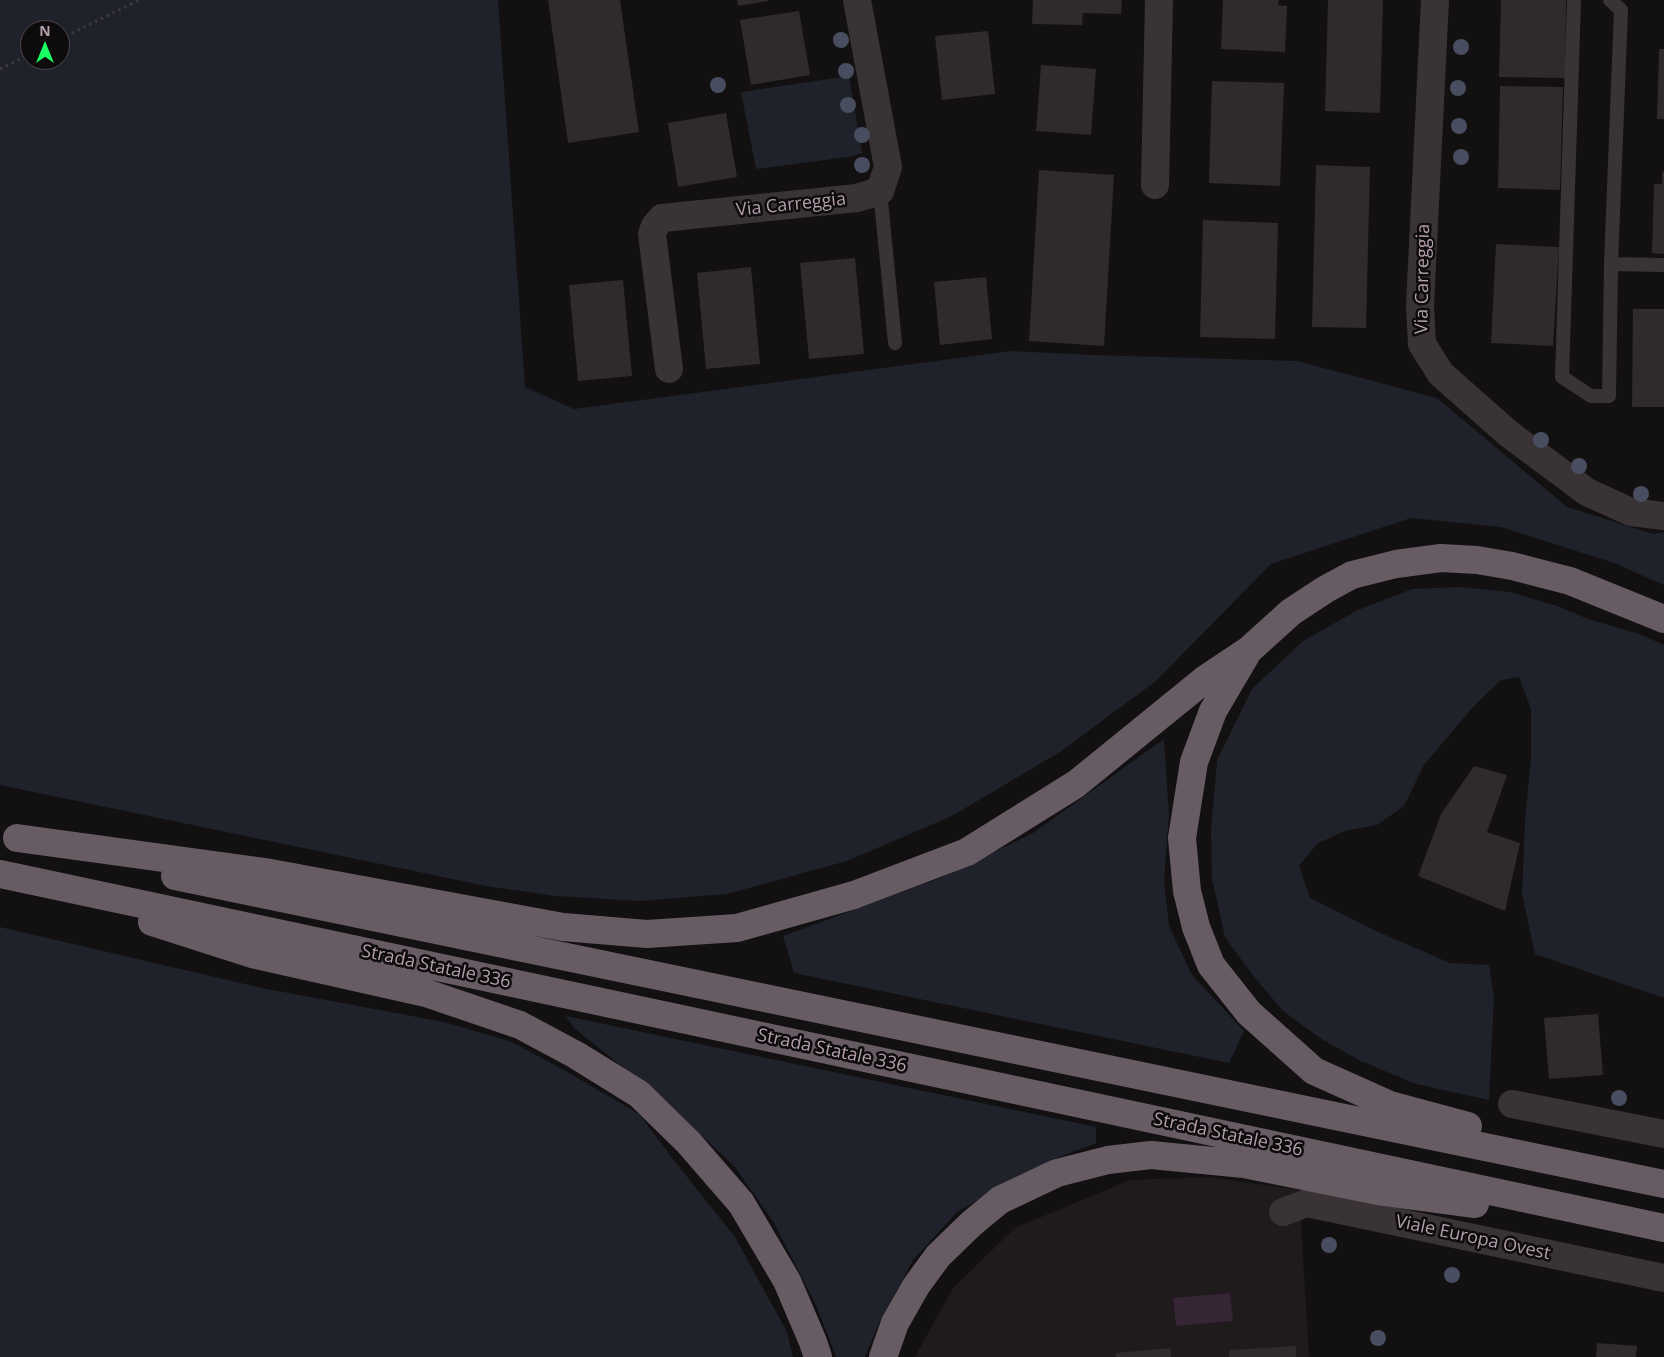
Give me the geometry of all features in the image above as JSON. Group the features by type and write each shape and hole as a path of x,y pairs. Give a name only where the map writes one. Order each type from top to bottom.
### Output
{"highway":[{"path":"9,836 265,872 563,927 647,934 737,928 854,895 967,852 1076,784 1204,680 1249,650 1291,612 1326,588 1352,575 1396,564 1441,558 1477,560 1512,566 1570,581 1664,619"},
{"path":"1249,650 1213,711 1194,762 1182,838 1187,891 1196,927 1211,965 1249,1013 1314,1070 1390,1105 1664,1182"},
{"name":"Strada Statale 336","path":"9,836 185,878 1664,1182"},
{"path":"3,875 252,954 426,993 520,1025 576,1055 639,1094 689,1143 741,1203 787,1281 818,1357"},
{"name":"Strada Statale 336","path":"3,875 1664,1229"},
{"path":"883,1357 895,1323 916,1286 938,1256 971,1224 1000,1200 1057,1173 1108,1160 1151,1155 1244,1164 1378,1191 1664,1229"}],"street":[{"path":"857,0 888,167 880,191"},
{"path":"1155,185 1159,0"},
{"name":"Via Carreggia","path":"1435,0 1420,305 1422,344 1441,374 1509,434 1587,492 1631,512 1664,516"},
{"name":"Via Carreggia","path":"669,370 652,234 655,226 662,218 857,198 880,191"},
{"path":"1512,1104 1664,1134"},
{"name":"Viale Europa Ovest","path":"1283,1212 1307,1203 1664,1278"}],"lane":[{"path":"1574,0 1562,377 1591,396 1609,396 1611,264 1621,10 1610,0"},
{"path":"880,191 895,343"},
{"path":"1611,264 1664,265"}],"path":[{"path":"70,34 139,0"},
{"path":"0,69 20,59"}],"shaded area":[{"path":"0,0 498,0 525,387 574,409 1011,351 1297,361 1437,398 1567,507 1653,534 1664,532 1664,585 1614,563 1501,527 1411,518 1271,564 1156,681 1060,752 952,816 847,861 727,894 639,901 556,896 486,886 0,785"},
{"path":"849,76 862,153 848,157 756,169 741,92"},
{"path":"1462,587 1510,592 1557,606 1588,619 1639,634 1664,645 1664,998 1535,954 1522,894 1525,821 1531,758 1531,709 1519,677 1501,680 1472,708 1424,765 1404,806 1377,825 1344,831 1317,844 1299,866 1310,898 1374,930 1450,963 1489,965 1494,998 1489,1100 1416,1084 1361,1061 1323,1040 1283,1011 1251,973 1225,937 1212,879 1211,831 1217,760 1252,689 1303,641 1358,610 1412,589"},
{"path":"1164,739 1169,814 1164,881 1169,926 1192,975 1244,1031 1229,1063 794,973 783,936 943,877 1033,833"},
{"path":"0,927 262,988 444,1022 512,1042 564,1070 639,1114 735,1237 787,1332 793,1357 0,1357"},
{"path":"566,1016 1096,1127 1096,1143 1054,1159 957,1212 913,1260 879,1323 865,1357 836,1357 817,1307 773,1221 734,1166 665,1101 574,1028"},
{"path":"1209,1177 1299,1190 1309,1357 915,1357 953,1288 1015,1228 1130,1180"},
{"path":"1230,1293 1233,1321 1176,1326 1173,1298"}],"building":[{"path":"548,0 620,0 639,132 568,143"},
{"path":"737,0 768,0 768,1 738,6"},
{"path":"1033,0 1122,0 1121,14 1083,13 1082,25 1032,24"},
{"path":"1223,0 1279,0 1278,5 1287,6 1285,52 1221,49"},
{"path":"1328,0 1383,0 1380,113 1325,111"},
{"path":"1501,0 1566,0 1565,78 1499,77"},
{"path":"799,11 810,75 751,85 740,20"},
{"path":"988,31 995,94 942,100 935,36"},
{"path":"1659,49 1664,49 1664,119 1657,119"},
{"path":"1041,65 1096,69 1091,135 1036,131"},
{"path":"1212,81 1284,83 1280,186 1209,183"},
{"path":"1500,86 1563,87 1560,190 1498,188"},
{"path":"726,113 737,177 678,187 668,123"},
{"path":"1316,165 1370,167 1366,328 1312,327"},
{"path":"1039,170 1114,175 1104,346 1029,341"},
{"path":"1662,171 1664,172 1664,254 1652,253 1654,184 1662,184"},
{"path":"1203,220 1278,223 1275,339 1200,337"},
{"path":"1496,244 1559,247 1553,346 1491,343"},
{"path":"855,258 864,354 809,359 800,263"},
{"path":"751,267 760,364 706,369 697,273"},
{"path":"986,277 992,339 940,345 934,282"},
{"path":"623,280 632,376 578,381 569,285"},
{"path":"1633,309 1664,309 1664,407 1632,407"},
{"path":"1474,766 1507,775 1487,832 1520,843 1505,911 1418,876 1441,814"},
{"path":"1598,1014 1603,1075 1549,1079 1544,1018"},
{"path":"1597,1343 1637,1346 1636,1357 1596,1357"},
{"path":"1296,1346 1296,1357 1229,1357 1229,1350"},
{"path":"1171,1348 1171,1357 1116,1357 1116,1353"}]}
